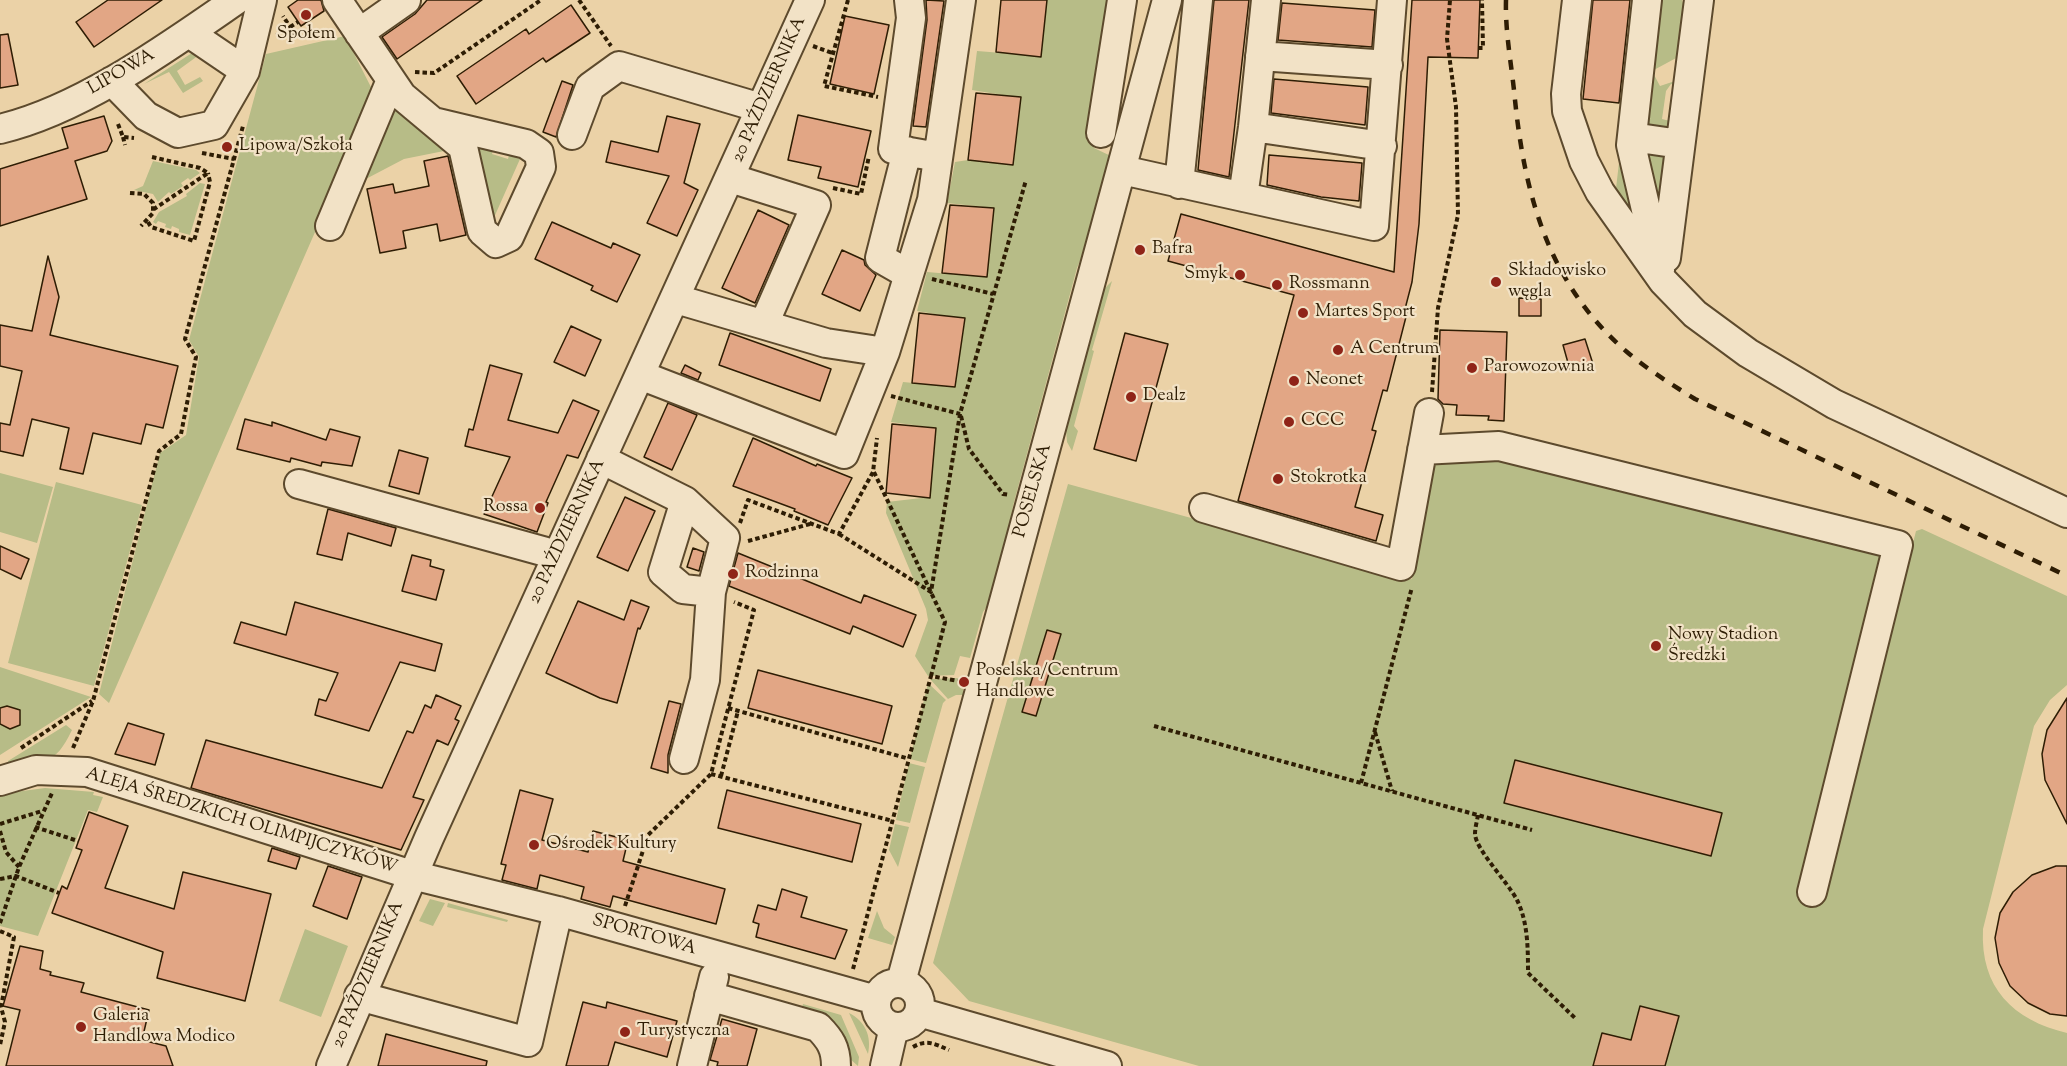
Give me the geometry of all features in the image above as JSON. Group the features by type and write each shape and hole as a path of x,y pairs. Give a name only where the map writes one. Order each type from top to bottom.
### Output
{"street":[{"name":"LIPOWA","path":"0,129 53,110 112,81 189,33 236,0"},
{"path":"112,81 146,116 178,133 214,125 245,71 262,0"},
{"path":"337,0 402,96 464,147 482,231 496,243 509,237 542,167 539,153 526,144 434,122"},
{"path":"359,33 406,0"},
{"name":"20 PAŹDZIERNIKA","path":"331,1066 412,875 676,299 810,0"},
{"path":"909,0 911,18 887,98 893,149 938,157"},
{"path":"640,375 844,454 885,352 932,200 961,0"},
{"path":"1101,133 1122,0"},
{"name":"POSELSKA","path":"901,982 1167,0"},
{"path":"1179,184 1197,0"},
{"path":"1243,197 1253,127 1266,0"},
{"path":"1122,170 1374,226 1392,0"},
{"path":"1577,0 1566,94 1567,111 1584,161 1600,192 1663,281 1695,314 1748,353 1834,404 2067,513"},
{"path":"1647,0 1631,145 1663,281"},
{"path":"1663,281 1699,0"},
{"path":"189,33 245,71"},
{"path":"1260,56 1388,65"},
{"path":"572,135 590,87 619,66 761,108"},
{"path":"330,226 388,75"},
{"path":"1253,127 1382,146"},
{"path":"1632,137 1680,144"},
{"path":"901,150 880,258 908,274"},
{"path":"730,178 816,205 764,324"},
{"path":"676,299 826,344 885,352"},
{"path":"1204,508 1401,566 1431,405"},
{"path":"1422,450 1498,446 1898,545 1812,892"},
{"path":"601,459 685,501 725,538 711,592 705,680 684,759"},
{"path":"298,484 557,555"},
{"path":"685,501 663,572 683,589 711,592"},
{"name":"ALEJA ŚREDZKICH OLIMPIJCZYKÓW","path":"0,781 36,770 87,772 412,875"},
{"name":"SPORTOWA","path":"412,875 558,911 719,958 876,1000"},
{"path":"359,996 528,1042 558,911"},
{"path":"692,1066 719,958"},
{"path":"901,982 910,986 917,993 921,1002 919,1012 896,1048 879,1017 876,1000 885,986 901,982"},
{"path":"709,996 818,1027 829,1038 835,1049 836,1066"},
{"path":"919,1012 1038,1057 1107,1066"}],"path":[{"path":"388,75 434,73 541,0"},
{"path":"579,0 613,49 619,66"},
{"path":"848,0 824,86 887,98"},
{"path":"1431,405 1438,308 1458,215 1456,107 1447,39 1450,0"},
{"path":"1478,48 1484,48 1482,0"},
{"path":"290,27 298,22"},
{"path":"822,49 832,53"},
{"path":"0,923 42,810 64,771 93,701 159,451 182,434 196,357 185,339 244,122"},
{"path":"123,137 125,145"},
{"path":"829,188 861,194 872,147 901,150"},
{"path":"148,222 151,227 194,241 210,182 208,173 200,168 152,157"},
{"path":"141,226 148,222 154,209 208,173"},
{"path":"931,592 960,414 1026,180"},
{"path":"130,193 148,196 154,209"},
{"path":"908,274 993,294"},
{"path":"869,391 960,414"},
{"path":"960,414 969,449 1002,494"},
{"path":"839,534 873,472 879,427"},
{"path":"851,978 893,821 907,758 945,622 873,472"},
{"path":"736,534 748,500 839,534 931,592"},
{"path":"744,542 810,524"},
{"path":"1360,783 1413,588 1401,566"},
{"path":"617,928 648,835 711,774 754,610 711,592"},
{"path":"931,676 964,682"},
{"path":"19,750 93,701"},
{"path":"728,708 907,758"},
{"path":"721,776 738,711"},
{"path":"1154,726 1532,830"},
{"path":"1374,732 1392,792"},
{"path":"711,774 893,821"},
{"path":"0,824 42,810"},
{"path":"1478,815 1475,834 1481,852 1501,873 1518,902 1528,939 1528,973 1575,1018"},
{"path":"35,827 78,841"},
{"path":"0,831 6,852 19,867"},
{"path":"0,853 6,852"},
{"path":"0,879 16,876 59,893"},
{"path":"0,931 14,937 1,1007 5,1022 0,1045"},
{"path":"896,1048 931,1042 949,1050"}],"green space":[{"path":"1047,0 1115,0 1094,148 1113,157 1093,230 1077,268 1013,506 995,595 983,612 970,658 960,656 954,675 928,676 915,656 928,620 926,609 886,513 887,502 930,497 936,428 891,422 903,382 955,387 965,319 917,311 927,272 987,277 994,208 947,203 955,162 968,160 1013,165 1021,98 972,90 977,51 1041,56"},
{"path":"1658,0 1682,0 1684,6 1678,57 1652,71 1660,86 1675,81 1675,85 1671,84 1666,91 1662,119 1670,121 1665,132 1654,134 1641,119 1651,119 1641,116 1643,101 1653,100 1644,98"},
{"path":"345,36 375,95 109,703 99,694 160,453 186,435 199,357 189,340 266,54"},
{"path":"192,53 199,55 177,71 185,85 200,77 203,81 183,93 169,72 144,84"},
{"path":"396,106 454,149 404,159 362,181 387,115"},
{"path":"472,141 495,143 492,154 508,159 511,148 518,152 520,159 488,231"},
{"path":"1640,145 1663,151 1665,158 1657,220"},
{"path":"1620,154 1644,232 1615,197"},
{"path":"153,161 196,170 200,173 190,180 188,178 181,183 183,186 171,194 169,192 158,202 153,194 134,190 143,186"},
{"path":"200,183 205,184 190,235 179,232 179,229 172,226 171,229 165,227 166,224 158,221 156,224 153,222 159,212 187,196 186,194"},
{"path":"1112,281 1092,350 1094,351 1074,426 1078,431 1072,451 1067,442 1066,429 1104,289"},
{"path":"1525,449 1913,543 1916,531 1922,529 2067,596 2067,685 2050,700 2034,726 1983,929 1987,968 1994,984 2016,1010 2031,1020 2067,1033 2067,1066 1199,1066 969,1001 933,963 1068,484 1412,579 1426,456"},
{"path":"0,473 53,487 37,543 0,532"},
{"path":"56,482 142,505 94,686 8,663"},
{"path":"0,667 91,697 0,755"},
{"path":"961,678 964,695 956,695 948,699 930,679"},
{"path":"928,683 946,700 943,703 926,763 910,759"},
{"path":"66,725 72,730 66,742 54,756 48,760 8,765 8,761"},
{"path":"909,763 925,767 910,823 896,820"},
{"path":"45,788 94,792 93,795 103,797 97,812 88,810 38,936 0,926 0,794"},
{"path":"895,824 909,827 898,867 889,850"},
{"path":"430,899 445,903 433,926 419,921"},
{"path":"448,903 508,920 507,922 447,907"},
{"path":"877,911 884,928 895,937 892,945 868,938"},
{"path":"305,929 348,946 321,1017 279,1001"},
{"path":"803,1004 841,1015 859,1057 858,1066 850,1059 848,1044 842,1031 819,1012 800,1014"},
{"path":"849,1013 859,1020 866,1030 869,1041 868,1054"}],"building":[{"path":"108,0 162,0 94,47 76,22"},
{"name":"Społem","path":"298,0 321,0 324,11 301,26 288,7"},
{"path":"427,0 482,0 397,59 382,37 415,14"},
{"path":"926,0 944,1 926,127 913,126 927,20"},
{"path":"1001,0 1047,0 1041,57 996,52"},
{"path":"1214,0 1249,0 1229,177 1198,170"},
{"name":"A Centrum","path":"1412,0 1480,0 1478,58 1428,57 1419,224 1412,282 1405,309 1408,309 1387,391 1383,390 1372,430 1376,431 1355,507 1383,515 1376,541 1238,501 1294,295 1168,261 1181,214 1394,272"},
{"path":"1593,0 1630,0 1619,103 1583,99"},
{"path":"1282,3 1375,10 1372,47 1278,40"},
{"path":"571,5 590,33 546,62 543,58 476,104 457,76 526,29 529,34"},
{"path":"845,16 889,25 874,94 830,84"},
{"path":"8,34 18,85 0,88 0,35"},
{"path":"1274,79 1368,87 1365,125 1271,113"},
{"path":"562,81 573,85 556,137 543,132"},
{"path":"976,93 1021,97 1013,165 968,160"},
{"path":"798,115 871,131 858,187 818,178 821,167 788,160"},
{"path":"104,116 112,141 107,151 75,161 87,199 0,226 0,169 68,148 62,128"},
{"path":"667,116 700,124 684,183 698,190 677,236 647,223 669,176 606,162 611,141 658,152"},
{"path":"1269,155 1362,163 1359,201 1321,197 1267,185"},
{"path":"448,156 466,235 440,241 437,224 403,231 406,248 380,253 367,189 393,184 395,193 429,186 424,161"},
{"path":"950,205 994,208 987,277 942,273"},
{"path":"758,210 789,225 755,303 722,288"},
{"path":"552,222 611,248 613,243 640,255 617,302 591,290 593,286 535,259"},
{"path":"842,250 864,260 865,265 876,275 860,311 822,294"},
{"path":"48,256 59,297 50,335 178,366 163,428 146,424 141,444 93,433 83,474 60,469 69,428 32,419 23,456 0,451 0,423 10,425 22,371 0,366 0,325 32,331"},
{"path":"1519,298 1541,299 1541,316 1519,316"},
{"path":"919,313 965,318 955,387 912,383"},
{"path":"571,326 601,340 585,376 554,362"},
{"name":"Parowozownia","path":"1440,330 1507,332 1504,421 1488,420 1489,416 1456,415 1457,405 1443,404 1438,399"},
{"path":"730,333 831,369 820,401 719,365"},
{"name":"Dealz","path":"1125,333 1168,344 1136,461 1094,449"},
{"path":"1585,339 1593,364 1570,370 1563,345"},
{"path":"490,365 522,374 508,420 558,433 573,400 599,411 578,458 567,455 546,502 548,503 537,532 484,514 510,457 465,446 469,429 473,430"},
{"path":"685,365 701,373 698,380 681,373"},
{"path":"668,403 697,415 672,470 644,457"},
{"path":"245,419 272,426 272,422 326,440 330,429 360,437 352,466 322,462 321,466 291,458 290,462 237,449"},
{"path":"892,424 936,428 930,498 886,493"},
{"path":"753,438 816,466 817,464 852,478 828,525 794,511 795,509 733,486"},
{"path":"399,450 428,458 419,494 389,486"},
{"path":"625,497 655,511 628,571 597,557"},
{"path":"328,509 396,528 391,546 348,533 342,560 317,554"},
{"path":"0,546 29,559 21,579 0,569"},
{"path":"693,548 704,552 699,571 687,567"},
{"path":"738,553 861,603 864,595 916,615 903,647 853,626 850,634 729,586"},
{"path":"412,555 431,560 430,566 444,570 436,600 402,591"},
{"path":"631,600 649,607 640,629 638,628 617,703 600,698 546,673 578,601 624,620"},
{"path":"295,602 442,644 435,671 400,662 369,731 315,715 319,699 326,701 338,673 234,643 241,622 286,635"},
{"path":"1047,630 1061,634 1036,716 1022,712"},
{"path":"758,670 892,706 882,744 748,708"},
{"path":"436,695 461,706 455,719 459,721 448,745 437,740 413,797 424,800 401,850 191,788 206,740 382,788 407,731 413,733 425,705 431,708"},
{"path":"2067,698 2067,824 2045,780 2042,754 2047,730"},
{"path":"669,701 681,704 668,755 668,773 651,768"},
{"path":"7,706 20,710 20,725 10,729 0,724 0,708"},
{"path":"128,723 164,734 155,765 115,754"},
{"path":"1515,760 1722,813 1711,856 1504,803"},
{"name":"Ośrodek Kultury","path":"520,790 553,799 542,840 588,852 593,831 628,840 623,861 725,889 716,924 613,896 610,907 581,899 584,887 540,875 537,889 502,880 506,865 501,864"},
{"path":"727,790 861,824 852,862 718,828"},
{"path":"89,812 128,826 105,888 174,909 183,872 271,894 245,1001 157,978 163,952 52,913 62,886 67,889 82,850 76,848"},
{"path":"272,848 300,857 296,869 268,861"},
{"path":"328,866 362,877 347,919 313,906"},
{"path":"2056,866 2067,866 2067,1016 2050,1014 2028,1003 2010,986 1999,963 1995,938 2000,913 2013,892 2032,875"},
{"path":"782,889 807,897 801,917 847,930 835,959 756,937 759,924 753,922 758,905 776,910"},
{"name":"Galeria Handlowa Modico","path":"20,946 43,951 40,969 51,972 50,975 84,983 81,992 149,1010 142,1040 166,1046 173,1066 6,1066 20,1010 3,1006"},
{"name":"Turystyczna","path":"583,1002 606,1008 607,1002 677,1021 667,1057 615,1042 608,1066 566,1066"},
{"path":"1640,1006 1679,1016 1665,1066 1593,1066 1602,1033 1631,1040"},
{"path":"722,1019 757,1029 747,1066 717,1066 718,1062 710,1060"},
{"path":"386,1034 487,1061 486,1066 378,1066"}],"railway":[{"path":"1506,0 1520,136 1535,205 1560,269 1578,299 1600,326 1635,359 1695,399 2067,576"}],"place":[{"name":"Społem","path":"306,15"},
{"name":"Lipowa/Szkoła","path":"227,147"},
{"name":"Bafra","path":"1140,250"},
{"name":"Smyk","path":"1240,275"},
{"name":"Składowisko węgla","path":"1496,282"},
{"name":"Rossmann","path":"1277,285"},
{"name":"Martes Sport","path":"1303,313"},
{"name":"A Centrum","path":"1338,350"},
{"name":"Parowozownia","path":"1472,368"},
{"name":"Neonet","path":"1294,381"},
{"name":"Dealz","path":"1131,397"},
{"name":"CCC","path":"1289,422"},
{"name":"Stokrotka","path":"1278,479"},
{"name":"Rossa","path":"540,508"},
{"name":"Rodzinna","path":"733,574"},
{"name":"Nowy Stadion Średzki","path":"1656,646"},
{"name":"Poselska/Centrum Handlowe","path":"964,682"},
{"name":"Ośrodek Kultury","path":"534,845"},
{"name":"Galeria Handlowa Modico","path":"81,1027"},
{"name":"Turystyczna","path":"625,1032"}]}
